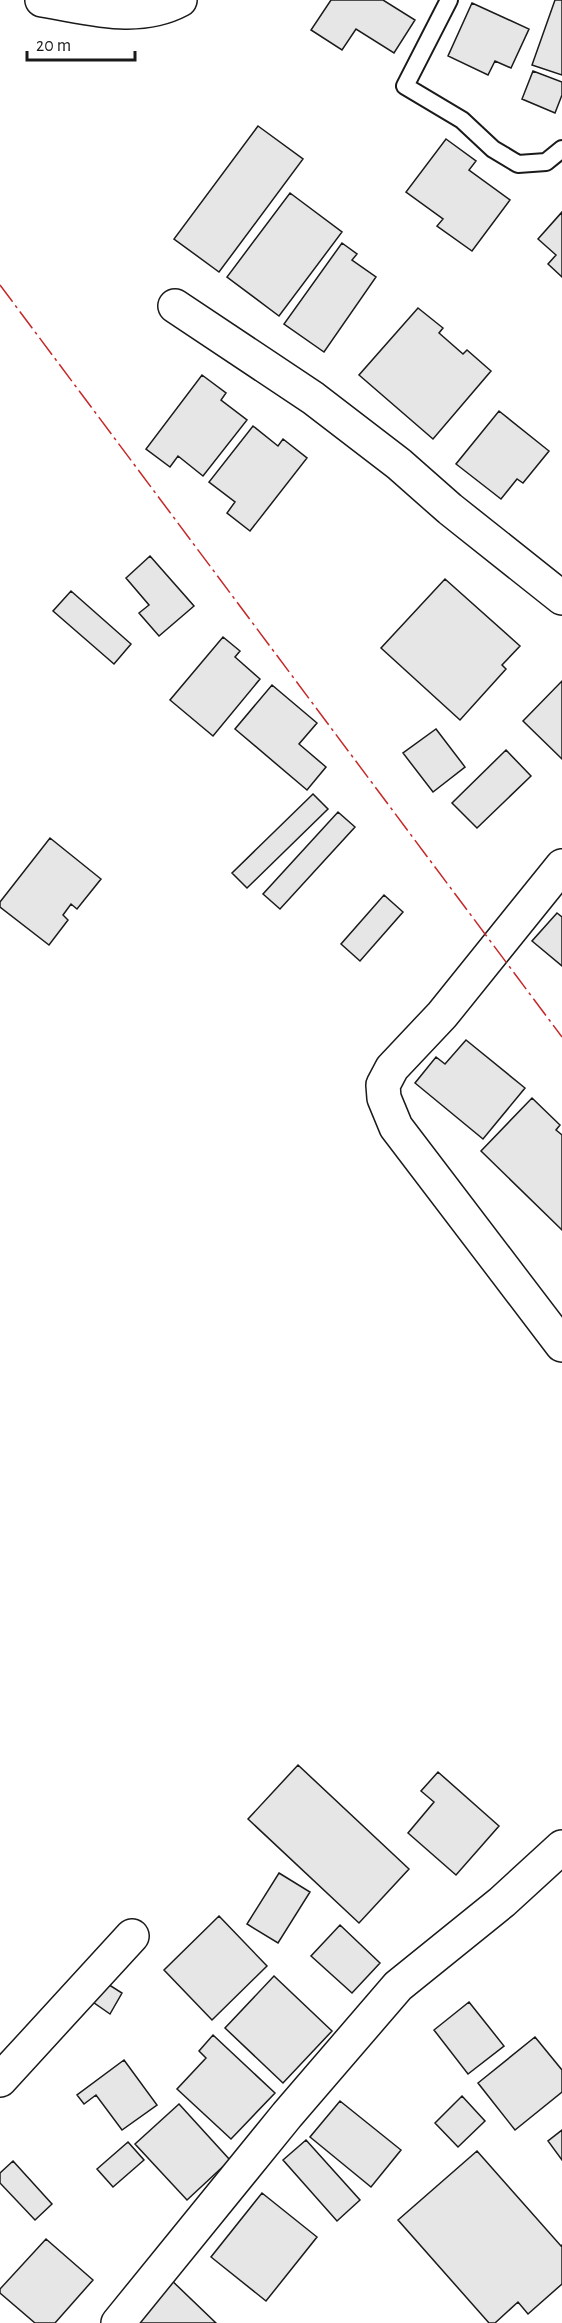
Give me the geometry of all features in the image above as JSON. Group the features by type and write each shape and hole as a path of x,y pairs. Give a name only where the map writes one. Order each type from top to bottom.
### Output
{"street":[{"path":"42,0 128,13 151,12 180,0"},
{"path":"175,306 313,398 399,464 450,509 562,598"},
{"path":"562,866 441,1015 392,1068 383,1085 384,1098 396,1127 562,1345"},
{"path":"118,2323 287,2115 398,1986 501,1902 562,1847"},
{"path":"0,2079 132,1936"}],"lane":[{"path":"449,0 405,86 462,120 492,149 518,164 546,162 562,149"}],"building":[{"path":"331,0 383,0 415,20 394,53 356,29 342,50 311,30"},
{"path":"555,0 562,0 562,75 532,65"},
{"path":"472,3 529,29 511,68 495,61 488,75 448,56"},
{"path":"533,71 562,82 562,95 555,113 522,99"},
{"path":"258,126 303,159 219,272 174,239"},
{"path":"446,139 476,161 469,170 510,200 472,251 437,226 443,219 406,192"},
{"path":"290,193 342,232 279,316 227,277"},
{"path":"562,212 562,277 548,264 556,255 538,239"},
{"path":"342,243 357,254 352,260 376,277 324,352 284,324"},
{"path":"418,308 443,328 439,333 463,354 467,350 491,371 433,439 359,375"},
{"path":"202,375 226,393 221,400 247,420 203,476 178,456 170,467 146,449"},
{"path":"499,411 549,451 523,483 517,479 501,499 456,464"},
{"path":"253,426 278,446 283,439 307,458 250,531 227,513 235,502 209,482"},
{"path":"150,556 194,606 159,636 139,613 149,605 126,578"},
{"path":"445,579 520,646 502,665 506,669 460,720 381,648"},
{"path":"71,591 131,644 114,664 53,611"},
{"path":"223,637 240,651 235,657 260,679 213,736 170,700"},
{"path":"562,681 562,759 523,721"},
{"path":"272,685 317,723 299,744 326,767 307,790 235,729"},
{"path":"436,729 465,767 433,792 403,753"},
{"path":"506,750 531,776 477,828 452,803"},
{"path":"313,794 328,809 247,888 232,873"},
{"path":"338,812 355,827 280,909 263,894"},
{"path":"50,838 101,879 77,909 71,904 63,915 68,920 49,945 0,907 0,902"},
{"path":"384,895 403,912 360,961 341,944"},
{"path":"557,913 562,917 562,966 532,941"},
{"path":"466,1040 525,1088 483,1139 415,1083 436,1057 445,1064"},
{"path":"532,1098 560,1125 556,1130 562,1135 562,1230 481,1151"},
{"path":"298,1765 409,1869 359,1923 248,1819"},
{"path":"438,1772 499,1826 456,1875 408,1833 434,1802 421,1791"},
{"path":"279,1873 310,1892 278,1943 247,1924"},
{"path":"219,1916 267,1966 212,2020 164,1970"},
{"path":"340,1925 380,1963 352,1993 311,1956"},
{"path":"274,1976 332,2031 283,2083 225,2028"},
{"path":"103,1981 122,1993 110,2014 90,2000"},
{"path":"469,2002 504,2046 468,2074 434,2030"},
{"path":"213,2035 275,2093 231,2139 177,2089 206,2058 199,2051"},
{"path":"535,2037 562,2070 562,2092 515,2130 478,2083"},
{"path":"124,2060 157,2105 122,2130 96,2095 84,2104 77,2095"},
{"path":"462,2096 485,2121 458,2147 435,2123"},
{"path":"340,2101 401,2150 371,2187 310,2137"},
{"path":"179,2104 230,2160 187,2200 135,2144"},
{"path":"562,2130 562,2160 548,2141"},
{"path":"306,2140 360,2200 337,2221 283,2160"},
{"path":"128,2142 144,2160 113,2187 97,2169"},
{"path":"477,2151 562,2245 562,2284 528,2314 518,2302 495,2323 489,2323 398,2220"},
{"path":"13,2161 52,2204 35,2220 0,2183 0,2173"},
{"path":"262,2193 317,2237 266,2301 211,2257"},
{"path":"46,2239 93,2280 55,2323 35,2323 0,2293 0,2289"},
{"path":"166,2275 216,2323 121,2323"}],"power":[{"path":"0,285 562,1037"}]}
